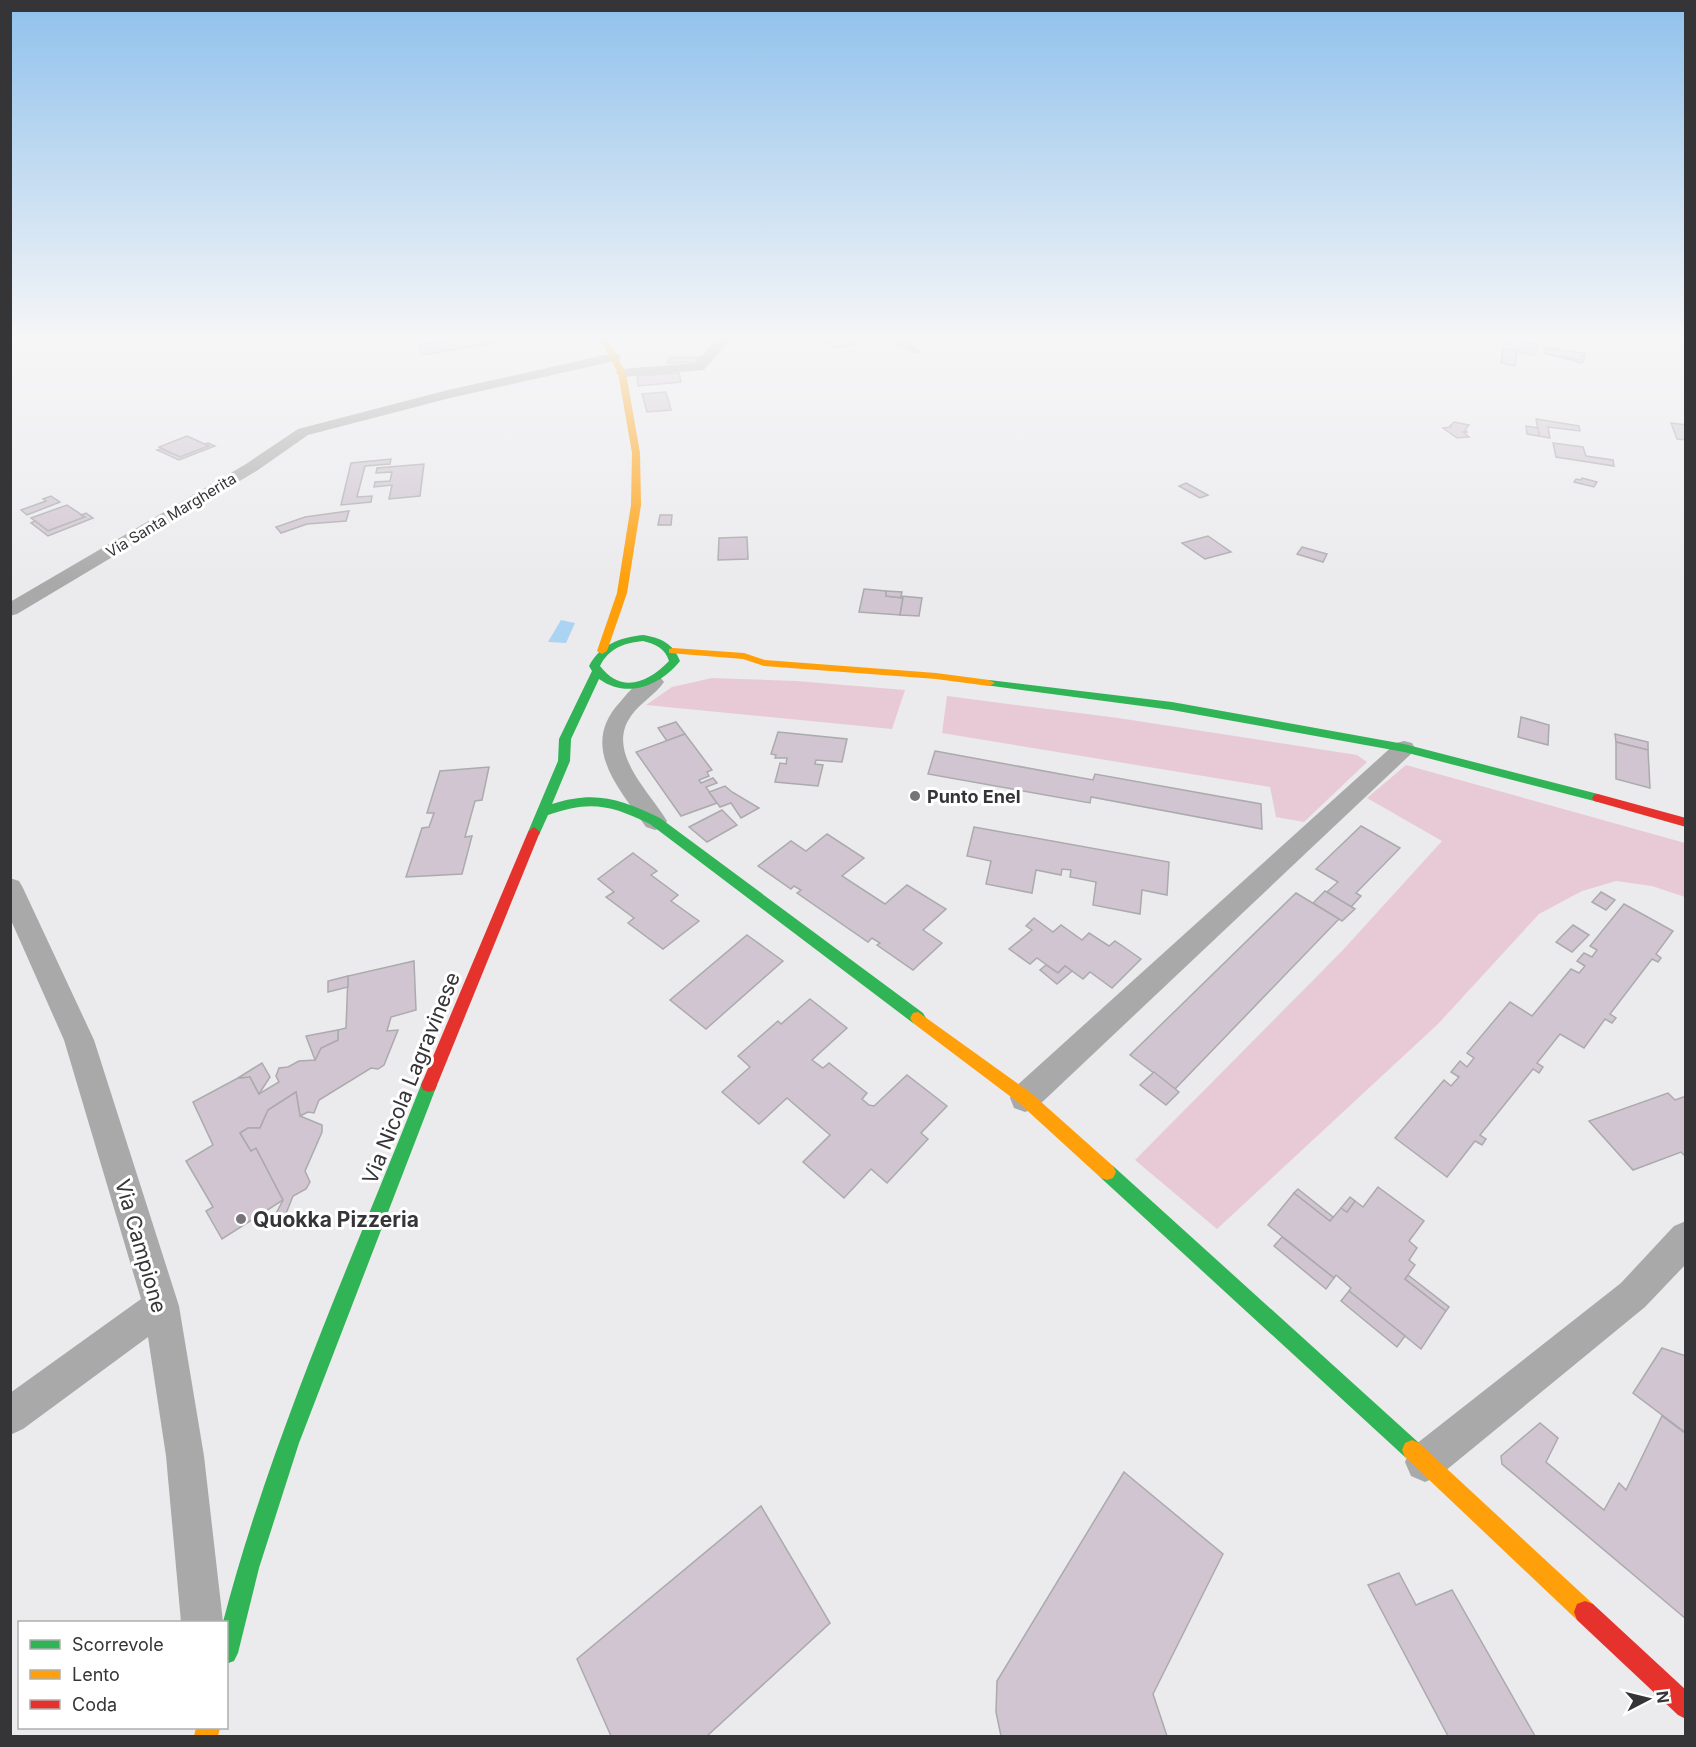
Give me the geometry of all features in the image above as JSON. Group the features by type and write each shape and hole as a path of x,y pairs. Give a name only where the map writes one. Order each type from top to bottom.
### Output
{"street":[{"name":"Via Santa Margherita","path":"10,610 252,467 303,432 354,419"},
{"path":"602,651 622,593 636,505 636,453 630,419"},
{"path":"622,593 630,611"},
{"path":"668,675 631,687 613,690 596,674 594,666 596,658 602,651 641,633 672,651 744,656 764,663"},
{"path":"655,821 614,757 612,734 616,721 668,675 675,661 672,651"},
{"path":"727,669 764,663 936,676 1172,706 1404,748 1532,780 1686,823"},
{"name":"Via Nicola Lagravinese","path":"564,761 565,738 596,674"},
{"name":"Via Nicola Lagravinese","path":"228,1645 248,1568 289,1443 444,1047 564,761 576,747"},
{"path":"1025,1098 1404,748"},
{"path":"543,812 582,798 605,799 655,821 1025,1098 1425,1462 1686,1707"},
{"name":"Via Campione","path":"10,888 79,1040 161,1306 185,1456 202,1621"},
{"path":"1425,1462 1633,1295 1686,1238"},
{"path":"10,1416 161,1306"}],"shaded area":[{"path":"712,678 796,681 905,690 892,729 646,705 672,687"},
{"path":"947,696 1118,718 1357,755 1367,762 1304,822 1276,817 1270,787 942,733"},
{"path":"1406,765 1685,843 1685,897 1652,886 1616,881 1582,891 1539,914 1438,1024 1217,1229 1135,1160 1342,951 1442,841 1367,798"}],"water":[{"path":"561,620 575,623 566,643 548,642"}],"building":[{"path":"1536,419 1579,426 1580,431 1548,427 1550,438 1539,436"},
{"path":"1454,422 1469,425 1465,430 1467,432 1463,432 1469,437 1457,438 1443,428 1451,427"},
{"path":"1671,423 1686,425 1686,440 1677,439"},
{"path":"1526,426 1538,428 1539,436 1527,434"},
{"path":"187,436 209,446 180,457 159,447"},
{"path":"1553,443 1583,447 1586,456 1613,460 1614,466 1556,457"},
{"path":"205,444 215,446 179,460 157,450 161,449 180,457 209,446"},
{"path":"391,459 390,464 365,466 357,497 372,496 371,502 341,505 351,463"},
{"path":"424,464 420,496 389,499 392,485 374,487 375,482 390,481 392,472 376,473 377,468"},
{"path":"1582,478 1597,482 1594,487 1574,482"},
{"path":"1186,483 1208,495 1200,498 1179,486"},
{"path":"51,496 60,502 27,515 21,510 46,501 43,499"},
{"path":"67,505 85,517 48,531 31,518"},
{"path":"349,511 346,521 307,524 281,533 276,527 305,517"},
{"path":"86,513 93,518 48,536 31,523 35,521 48,531 85,517 81,515"},
{"path":"660,515 672,515 671,525 658,525"},
{"path":"1208,536 1231,552 1205,559 1182,543"},
{"path":"747,537 748,559 718,560 719,538"},
{"path":"1302,547 1327,554 1323,562 1297,554"},
{"path":"864,589 886,591 886,596 903,598 900,615 859,612"},
{"path":"886,591 902,592 901,596 922,598 919,616 900,615 903,598 886,596"},
{"path":"1521,717 1549,725 1548,745 1518,737"},
{"path":"676,722 685,734 667,741 658,728"},
{"path":"778,732 847,739 842,762 816,760 815,764 823,765 818,786 775,782 780,763 786,764 787,758 775,758 776,755 771,754"},
{"path":"685,734 712,770 707,772 709,776 699,780 701,783 713,778 717,783 706,787 717,803 681,816 636,752"},
{"path":"1615,734 1648,742 1648,750 1616,742"},
{"path":"1616,742 1648,750 1650,788 1616,779"},
{"path":"935,751 1093,780 1095,774 1261,804 1262,829 1091,797 1090,803 928,774"},
{"path":"489,767 482,800 475,801 465,837 472,836 462,874 406,877 422,828 429,827 434,813 427,813 440,771"},
{"path":"725,786 759,808 741,818 731,803 720,807 709,792"},
{"path":"722,810 737,825 707,842 689,827"},
{"path":"1361,826 1400,848 1356,893 1361,896 1351,907 1327,892 1338,882 1316,869"},
{"path":"974,827 1169,862 1167,895 1142,890 1140,914 1093,905 1096,882 1070,877 1071,870 1062,869 1061,875 1036,870 1032,893 986,884 991,861 967,856"},
{"path":"827,834 864,858 842,876 885,904 907,885 946,909 923,930 942,943 913,970 877,945 880,943 872,938 868,942 797,893 801,890 794,886 791,889 758,866 791,841 806,851"},
{"path":"633,853 657,871 651,875 678,895 671,901 699,921 663,949 628,923 634,918 606,897 614,892 598,879"},
{"path":"1325,891 1355,909 1342,921 1313,903"},
{"path":"1601,892 1615,900 1606,910 1592,902"},
{"path":"1296,893 1339,919 1175,1089 1130,1055"},
{"path":"1624,904 1673,931 1656,954 1661,958 1658,962 1652,959 1610,1014 1616,1018 1612,1023 1605,1019 1584,1048 1560,1034 1537,1063 1543,1067 1539,1073 1533,1069 1480,1135 1486,1139 1482,1145 1475,1141 1447,1177 1395,1138 1444,1080 1451,1086 1459,1077 1451,1072 1460,1061 1467,1067 1474,1058 1467,1053 1510,1002 1532,1016 1571,969 1579,973 1585,966 1577,961 1584,953 1592,957 1597,950 1590,946"},
{"path":"1034,918 1053,932 1061,925 1082,940 1089,933 1109,946 1115,941 1141,959 1112,988 1090,972 1083,979 1065,966 1058,973 1037,958 1030,964 1009,949 1032,930 1026,926"},
{"path":"1573,925 1589,935 1572,952 1556,942"},
{"path":"747,935 783,961 706,1029 670,1000"},
{"path":"414,961 416,1010 391,1017 387,1031 398,1030 384,1065 378,1069 371,1068 319,1100 314,1113 308,1112 300,1116 296,1092 268,1110 260,1128 248,1128 240,1133 251,1151 256,1148 283,1200 222,1239 206,1211 213,1207 186,1161 213,1145 193,1102 238,1078 250,1077 259,1094 279,1082 276,1076 279,1068 288,1067 299,1061 315,1060 321,1048 338,1040 338,1030 346,1028 348,976"},
{"path":"1046,965 1058,973 1065,966 1072,971 1057,984 1040,970"},
{"path":"348,976 348,987 328,992 328,981"},
{"path":"810,999 847,1028 812,1060 823,1068 829,1063 867,1093 862,1099 869,1105 874,1106 907,1075 947,1106 921,1133 928,1139 887,1183 871,1169 844,1198 803,1162 830,1135 787,1098 759,1124 722,1092 750,1067 738,1056 778,1021 781,1024"},
{"path":"338,1030 338,1040 321,1048 315,1060 306,1036"},
{"path":"262,1063 270,1077 259,1094 250,1077 238,1078"},
{"path":"1154,1072 1179,1092 1166,1105 1140,1085"},
{"path":"296,1092 300,1116 322,1125 322,1132 305,1171 310,1182 306,1189 293,1196 285,1216 270,1225 283,1200 256,1148 251,1151 240,1133 248,1128 260,1128 268,1110"},
{"path":"1668,1093 1675,1100 1686,1096 1686,1157 1681,1152 1633,1170 1589,1121"},
{"path":"1378,1187 1424,1221 1409,1241 1417,1248 1409,1260 1415,1265 1405,1279 1446,1311 1421,1349 1349,1291 1351,1288 1336,1275 1334,1278 1268,1225 1294,1193 1330,1221 1341,1208 1347,1212 1355,1201 1363,1207"},
{"path":"1298,1189 1333,1217 1330,1221 1294,1193"},
{"path":"1350,1197 1355,1201 1347,1212 1341,1208"},
{"path":"1282,1237 1334,1278 1326,1289 1274,1246"},
{"path":"1408,1275 1449,1307 1446,1311 1405,1279"},
{"path":"1349,1291 1405,1336 1397,1347 1341,1301"},
{"path":"1662,1348 1686,1356 1686,1433 1633,1393"},
{"path":"1662,1416 1686,1434 1686,1619 1502,1464 1501,1456 1540,1423 1558,1438 1546,1462 1604,1510 1619,1483 1626,1490"},
{"path":"1124,1472 1223,1554 1153,1694 1167,1736 1001,1736 996,1712 997,1681"},
{"path":"761,1506 830,1623 707,1736 611,1736 577,1659"},
{"path":"1399,1573 1416,1605 1452,1590 1535,1736 1448,1736 1368,1585"}],"traffic: fast":[{"path":"643,638 659,642 667,647 675,661 667,670 656,678 634,686 611,683 602,677 594,666 602,653 621,642 643,638"},
{"path":"534,832 564,761 565,739 596,673"},
{"path":"989,683 1172,706 1404,748 1598,798"},
{"path":"543,812 588,800 625,807 655,821 918,1018"},
{"path":"228,1645 248,1568 289,1443 429,1085"},
{"path":"1107,1172 1412,1450"}],"traffic: slow":[{"path":"602,651 622,593 636,505 636,453 630,419"},
{"path":"673,651 744,656 764,663 936,676 989,683"},
{"path":"918,1018 1025,1098 1107,1172"},
{"path":"1412,1450 1585,1612"},
{"path":"206,1736 208,1729"}],"traffic: jam":[{"path":"1598,798 1686,823"},
{"path":"429,1085 534,832"},
{"path":"1585,1612 1686,1707"}],"place":[{"name":"Punto Enel","path":"915,796"},
{"name":"Quokka Pizzeria","path":"241,1219"}]}
